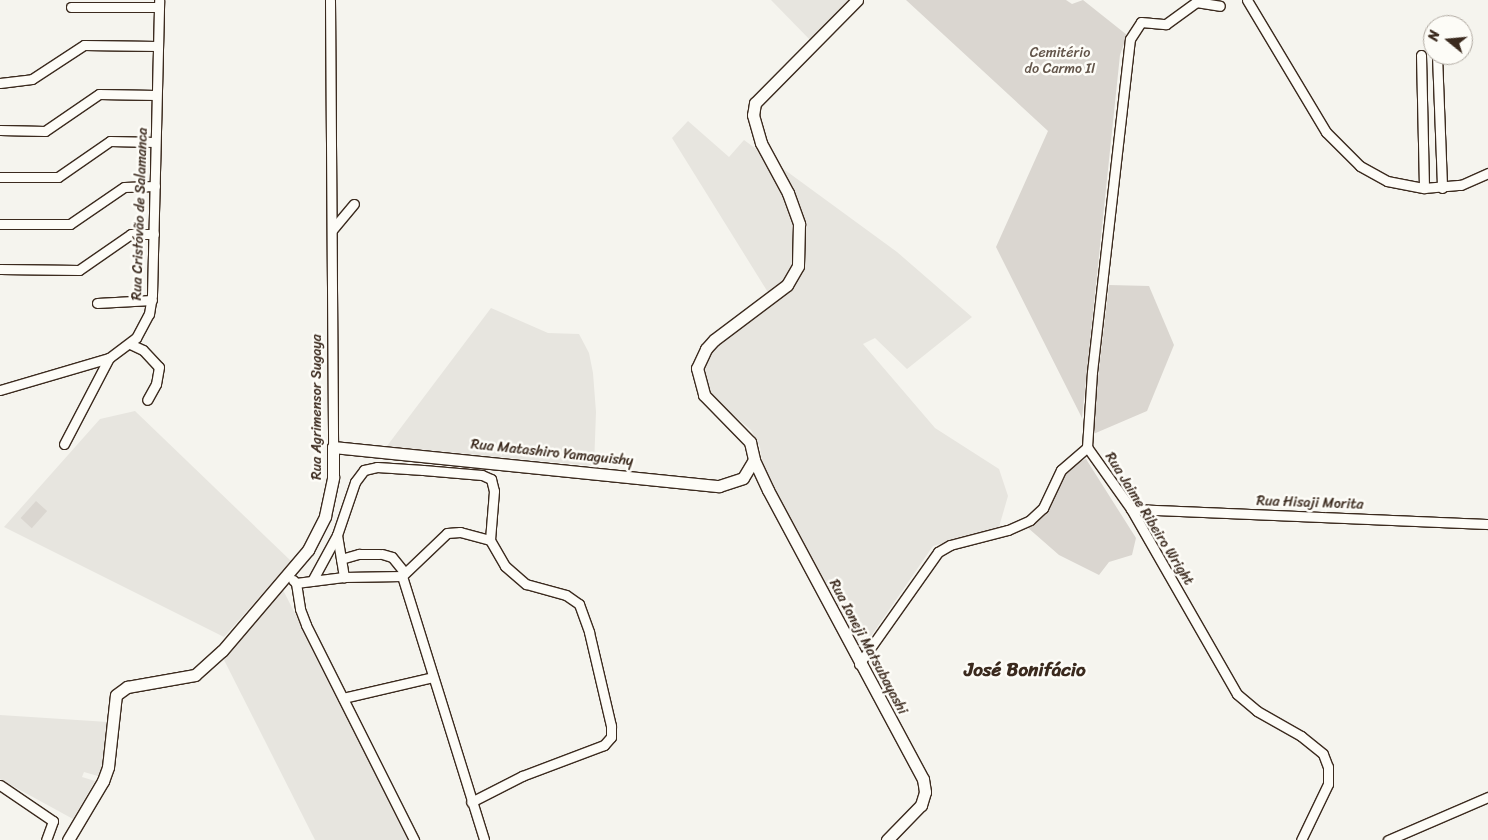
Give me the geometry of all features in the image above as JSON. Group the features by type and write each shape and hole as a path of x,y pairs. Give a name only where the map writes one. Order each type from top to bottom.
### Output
{"main road":[{"name":"Rua Ioneji Matsubayashi","path":"857,0 762,94 753,109 761,143 788,193 799,224 798,266 787,285 714,340 706,349 697,368 704,395 745,435 753,448 754,460 859,664 925,786 921,805 887,840"},
{"name":"Rua Matashiro Yamaguishy","path":"334,447 720,486 743,478 754,460"},
{"name":"Rua Agrimensor Sugaya","path":"68,840 106,774 111,751 114,700 119,690 184,678 202,670 292,579 325,516 333,476 334,447"}],"street":[{"name":"Rua Agrimensor Sugaya","path":"330,0 334,447"},
{"path":"1247,0 1326,132 1340,149 1370,173 1387,181 1424,188 1442,188 1468,182 1488,173"},
{"path":"1087,447 1092,372 1130,40 1141,22 1166,24 1186,6 1202,1 1220,6"},
{"path":"71,6 159,3"},
{"name":"Rua Cristóvão de Salamanca","path":"0,390 109,358 130,344 144,326 152,300 159,3"},
{"path":"0,82 32,79 84,45 157,46"},
{"path":"1421,55 1424,188"},
{"path":"1437,65 1442,188"},
{"path":"0,130 45,131 99,94 156,95"},
{"path":"0,177 58,177 110,141 156,142"},
{"path":"0,224 70,224 124,187 155,186"},
{"path":"332,230 354,204"},
{"path":"0,269 79,270 131,234 154,234"},
{"path":"97,303 152,300"},
{"path":"130,344 143,350 159,367 156,384 147,400"},
{"path":"64,444 109,358"},
{"name":"Rua Jaime Ribeiro Wright","path":"859,664 938,552 1030,520 1043,508 1060,470 1087,447 1131,509 1237,694 1257,711 1311,742 1326,761 1328,784 1301,840"},
{"path":"312,580 337,535 360,474 377,467 482,475 491,479 494,490 490,540 514,576 526,584 573,598 579,604 589,632 611,732 604,745 522,776 471,802"},
{"name":"Rua Hisaji Morita","path":"1131,509 1488,524"},
{"path":"414,840 306,625 292,579 312,580 403,574 447,533 460,532 490,540"},
{"path":"337,535 344,577"},
{"path":"341,559 359,554 381,554 392,557 403,574 484,840"},
{"path":"343,698 433,677"},
{"path":"0,785 54,821 46,840"},
{"path":"1388,840 1488,797"}],"shaded area":[{"path":"771,0 854,0 813,43"},
{"path":"688,121 729,157 744,140 897,252 972,317 907,369 875,338 863,344 935,428 999,469 1008,496 999,527 933,546 858,655 764,475 760,447 751,430 710,396 703,373 705,361 713,348 774,302 672,138"},
{"path":"491,308 548,333 579,334 589,353 593,373 596,412 594,466 387,446"},
{"path":"135,411 291,561 224,637 4,527 100,419"},
{"path":"283,590 411,840 315,840 222,656"},
{"path":"0,715 108,722 102,771 98,776 84,772 82,777 95,781 73,819 0,779"}],"green space":[{"name":"Cemitério do Carmo II","path":"906,0 1066,0 1072,4 1083,0 1127,35 1120,55 1082,418 996,247 1048,131"},
{"path":"1109,285 1149,286 1174,345 1147,411 1091,435"},
{"path":"1086,459 1136,538 1132,555 1109,562 1099,575 1059,555 1027,527 1064,469"},
{"path":"36,501 47,511 32,528 21,518"}],"district":[{"name":"José Bonifácio","path":"1025,670"}]}
